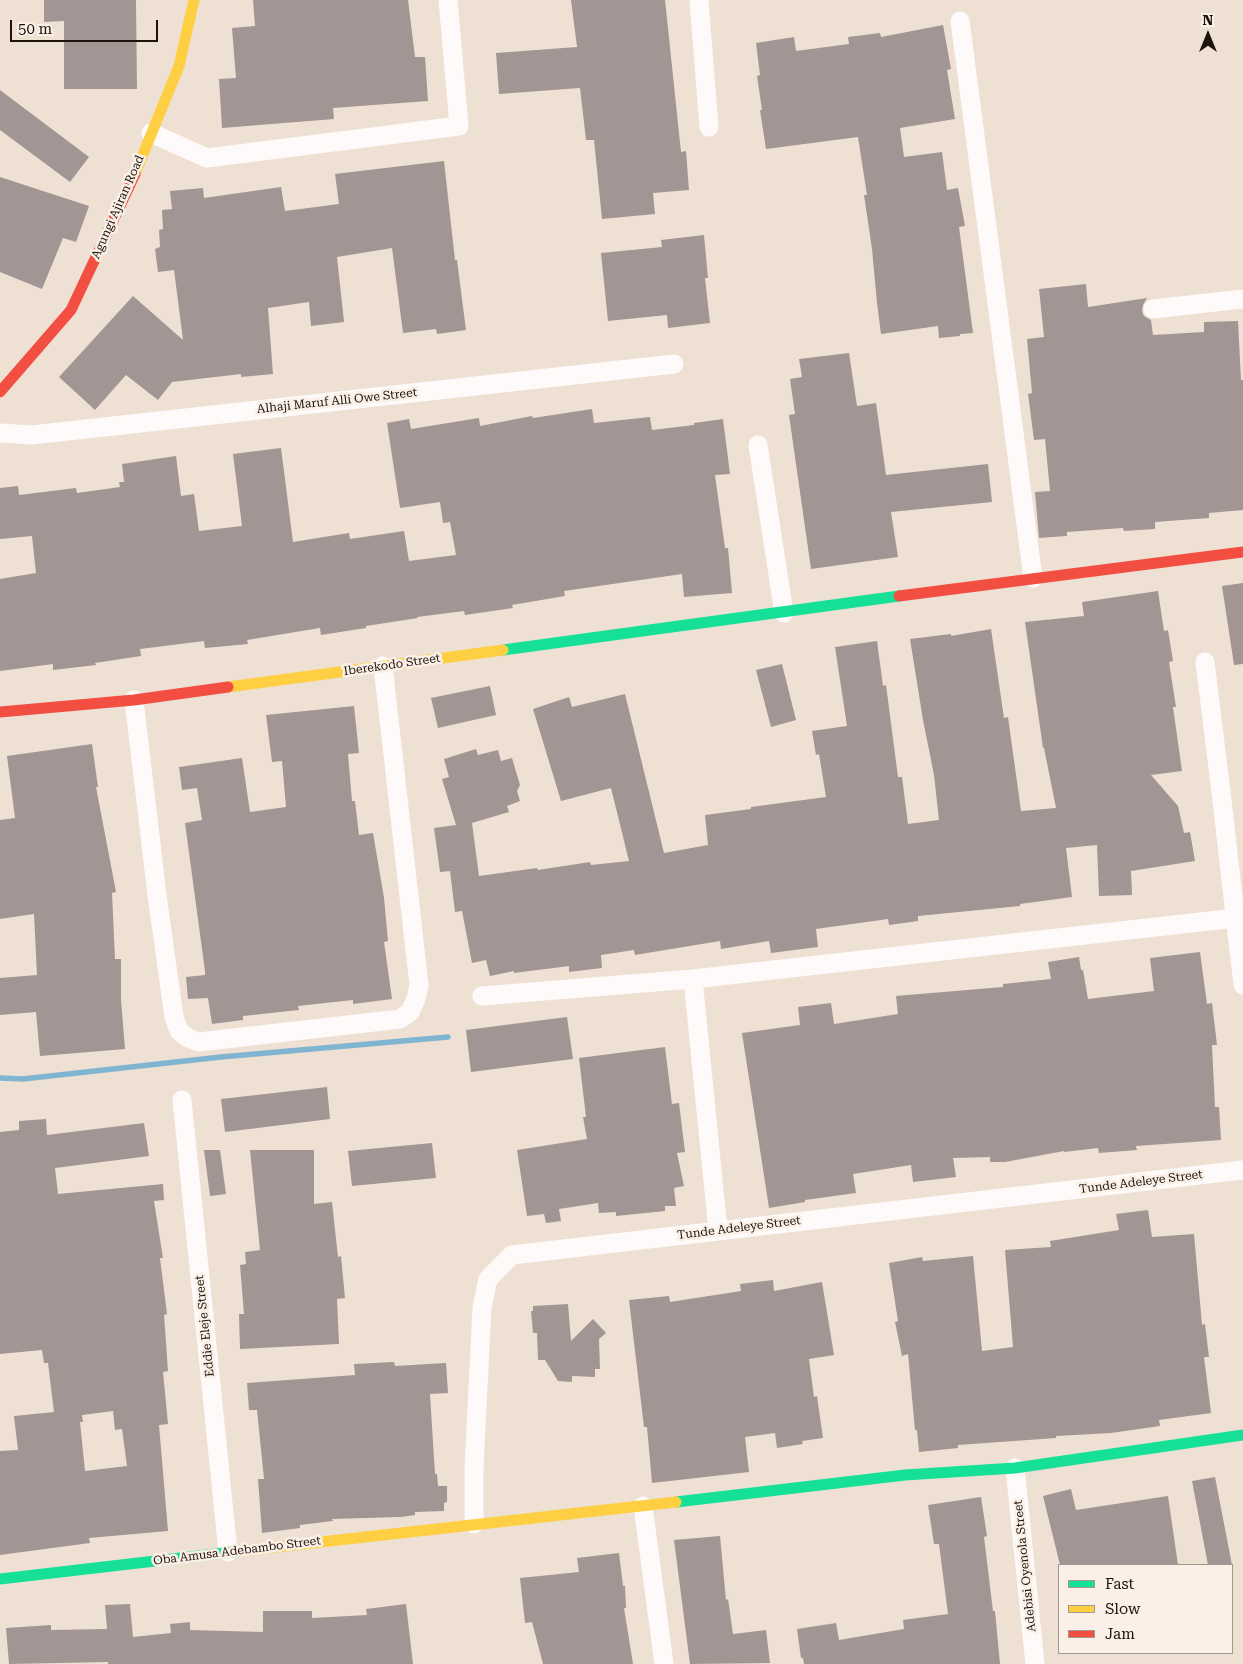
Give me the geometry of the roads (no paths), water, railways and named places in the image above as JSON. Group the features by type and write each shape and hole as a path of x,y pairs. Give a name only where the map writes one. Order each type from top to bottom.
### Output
{"street":[{"name":"Agungi Ajiran Road","path":"0,392 71,310 131,184 178,66 194,0"},
{"path":"151,133 206,158 459,126 448,0"},
{"path":"704,0 699,0 709,127"},
{"path":"960,21 1033,578"},
{"path":"1153,309 1243,300"},
{"name":"Alhaji Maruf Alli Owe Street","path":"0,433 32,435 674,364"},
{"path":"758,445 784,613"},
{"name":"Iberekodo Street","path":"0,712 134,700 1033,578 1243,552"},
{"path":"1204,662 1243,985"},
{"path":"134,700 157,895 174,1017 179,1030 188,1038 199,1042 400,1019 410,1012 416,999 419,985 383,666"},
{"path":"482,996 693,978 1236,918"},
{"path":"693,978 718,1231"},
{"name":"Eddie Eleje Street","path":"182,1100 228,1552"},
{"name":"Tunde Adeleye Street","path":"474,1524 474,1467 482,1308 488,1279 512,1255 1243,1170"},
{"name":"Oba Amusa Adebambo Street","path":"0,1579 905,1476 1015,1468 1243,1435"},
{"name":"Adebisi Oyenola Street","path":"1015,1468 1035,1664"},
{"path":"643,1506 664,1664"}],"waterway":[{"path":"0,1078 23,1079 221,1057 448,1037"}]}
